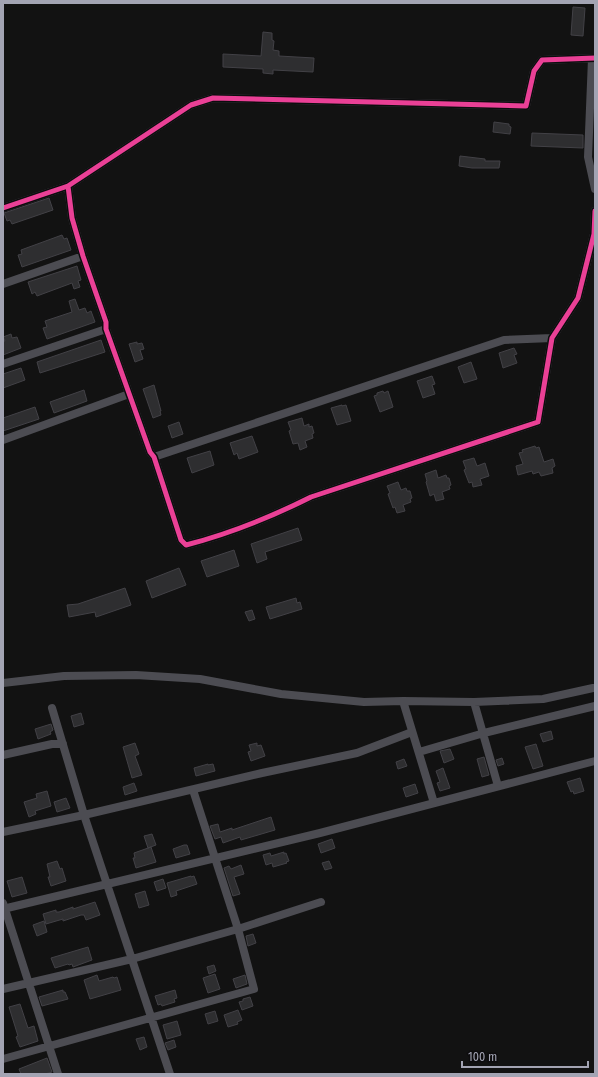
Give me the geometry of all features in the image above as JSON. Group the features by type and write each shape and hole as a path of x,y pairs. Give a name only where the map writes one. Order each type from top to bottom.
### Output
{"street":[{"path":"3,208 68,186 191,105 213,98 526,106 534,71 542,60 593,58 588,157 595,189"},
{"path":"68,186 72,218 83,256 106,322 106,329 150,452 154,457 181,540 186,546 219,536 286,509 310,497 538,422 552,338 578,298 594,234 595,211"},
{"path":"3,284 83,256"},
{"path":"3,364 106,329"},
{"path":"154,457 504,340 552,338"},
{"path":"3,440 129,394"},
{"path":"3,682 64,676 136,675 200,679 281,694 356,701 474,702 543,699 593,688"},
{"path":"403,701 434,803"},
{"path":"474,702 498,786"},
{"path":"419,752 484,733 595,706"},
{"path":"52,708 84,815 108,884 150,1018 170,1074"},
{"path":"3,832 357,753 412,732"},
{"path":"3,754 52,744 62,744"},
{"path":"58,1074 4,907 108,884 320,833 595,760"},
{"path":"3,1059 254,989 238,930 193,790"},
{"path":"3,989 132,959 238,930 321,902"}],"building":[{"path":"573,7 585,8 583,36 571,35"},
{"path":"263,32 272,33 272,40 274,41 273,50 279,51 279,56 314,58 313,72 273,70 273,74 263,73 263,69 223,67 223,54 261,56"},
{"path":"494,122 509,124 511,127 510,134 493,132"},
{"path":"532,133 583,135 583,148 531,146"},
{"path":"460,156 485,159 485,161 500,161 499,168 472,168 459,166"},
{"path":"49,198 53,210 12,224 10,220 7,221 4,213"},
{"path":"62,235 64,239 67,238 71,250 22,267 18,255 22,254 21,250"},
{"path":"77,266 81,280 78,281 80,287 74,289 72,283 37,296 35,292 32,294 28,282"},
{"path":"75,299 79,310 85,308 87,313 91,311 95,322 47,339 43,328 47,327 45,321 72,312 69,301"},
{"path":"11,334 12,338 17,337 21,348 3,355 3,341 5,341 3,337"},
{"path":"101,340 105,352 40,373 37,362"},
{"path":"137,342 137,344 142,343 144,349 140,350 143,359 135,362 129,344"},
{"path":"514,348 517,354 514,355 517,363 503,368 499,353"},
{"path":"471,362 477,379 464,383 458,367"},
{"path":"21,368 25,380 3,388 3,374"},
{"path":"432,376 435,384 432,385 435,394 423,398 417,381"},
{"path":"154,385 161,415 153,418 143,389"},
{"path":"84,390 87,401 54,413 50,402"},
{"path":"383,391 384,393 388,391 393,407 380,412 374,396"},
{"path":"346,405 351,421 337,425 331,408"},
{"path":"35,407 39,419 3,431 3,418"},
{"path":"302,418 304,426 309,424 309,427 312,426 314,433 312,434 313,438 305,441 307,447 300,450 298,443 293,444 288,422"},
{"path":"179,422 183,434 172,438 168,426"},
{"path":"252,436 258,452 239,459 237,453 234,455 230,443"},
{"path":"535,446 536,448 539,447 544,462 553,459 555,466 552,468 553,473 541,476 539,472 533,474 532,471 518,475 516,466 523,464 519,453 523,452 522,450"},
{"path":"210,451 214,465 192,473 187,458"},
{"path":"474,458 477,466 485,463 489,476 480,479 482,485 473,487 472,482 469,483 464,470 466,469 463,461"},
{"path":"436,470 438,478 446,475 447,478 449,478 451,485 449,486 450,489 442,492 444,499 436,501 434,494 430,496 425,474"},
{"path":"398,482 401,490 406,488 407,491 410,491 412,498 410,499 411,502 403,505 405,511 397,513 395,507 393,508 387,486"},
{"path":"298,528 302,540 265,552 267,559 257,563 251,544"},
{"path":"234,550 239,566 207,577 201,561"},
{"path":"179,568 186,585 152,598 146,581"},
{"path":"125,588 131,605 96,617 95,612 69,617 67,605 78,604"},
{"path":"296,598 297,603 300,602 302,609 270,619 266,607"},
{"path":"252,610 255,619 249,621 245,612"},
{"path":"81,713 84,724 74,727 71,716"},
{"path":"51,724 53,730 50,732 51,734 38,739 35,729"},
{"path":"551,731 553,739 543,742 540,734"},
{"path":"135,743 139,754 135,756 142,775 132,778 123,747"},
{"path":"257,743 257,746 261,745 265,756 251,761 248,752 251,751 249,745"},
{"path":"536,744 543,766 533,769 525,747"},
{"path":"450,749 454,759 444,763 440,751"},
{"path":"484,757 489,775 482,777 477,759"},
{"path":"502,758 504,764 498,766 496,760"},
{"path":"404,759 407,766 398,769 396,762"},
{"path":"213,764 215,771 196,776 194,768"},
{"path":"443,768 450,788 440,791 437,783 440,782 436,771"},
{"path":"580,778 584,791 574,794 573,791 571,792 567,782"},
{"path":"134,783 137,791 125,795 123,787"},
{"path":"415,784 418,793 406,797 403,788"},
{"path":"47,791 51,806 35,811 36,814 29,817 24,802 37,798 36,794"},
{"path":"66,798 70,808 57,812 54,802"},
{"path":"271,817 275,830 241,840 240,837 223,843 221,837 215,839 210,826 218,824 220,832 232,828 232,830"},
{"path":"152,834 156,845 148,848 144,836"},
{"path":"332,839 335,848 321,853 318,844"},
{"path":"187,845 190,854 176,858 173,849"},
{"path":"151,847 156,862 136,868 133,858 135,858 134,853"},
{"path":"284,852 284,854 286,853 289,861 286,862 287,863 273,867 272,863 266,865 263,855 270,853 271,856"},
{"path":"57,861 60,869 62,868 66,881 51,886 48,877 50,877 47,864"},
{"path":"329,861 332,868 325,870 322,863"},
{"path":"241,865 244,874 234,877 240,894 233,896 224,868 229,866 231,869"},
{"path":"194,876 197,884 176,891 177,895 171,897 167,883"},
{"path":"22,877 27,893 12,897 7,881"},
{"path":"163,879 166,888 157,891 154,882"},
{"path":"145,891 149,905 139,908 135,894"},
{"path":"95,902 100,915 86,920 84,915 81,915 63,921 63,919 46,924 43,914 56,910 56,912 59,912 73,907 73,909"},
{"path":"44,921 47,932 37,936 33,925"},
{"path":"253,934 256,943 248,946 246,936"},
{"path":"88,947 92,960 73,967 72,964 68,964 55,968 51,958"},
{"path":"214,965 216,971 209,974 207,967"},
{"path":"215,974 220,989 208,993 203,978"},
{"path":"97,975 99,981 117,977 121,990 90,999 84,980"},
{"path":"245,975 247,984 236,988 233,979"},
{"path":"63,990 68,999 42,1006 39,997"},
{"path":"175,990 177,998 174,999 175,1002 162,1006 161,1004 158,1005 155,996"},
{"path":"250,997 253,1006 242,1010 239,1002"},
{"path":"20,1004 28,1028 34,1026 38,1041 20,1047 16,1037 18,1036 9,1007"},
{"path":"238,1010 242,1020 237,1022 238,1024 228,1027 224,1015"},
{"path":"215,1011 218,1021 208,1024 205,1014"},
{"path":"177,1021 181,1035 167,1039 163,1025"},
{"path":"144,1037 147,1047 140,1050 136,1039"},
{"path":"174,1040 176,1047 168,1050 165,1043"},
{"path":"47,1058 52,1072 45,1074 21,1074 19,1069"}],"cycle path":[{"path":"3,208 68,186 191,105 213,98 526,106 534,71 542,60 595,58"},
{"path":"68,186 72,218 83,256 106,322 106,329 150,452 154,457 181,540 186,545 218,536 250,524 311,497 538,422 552,338 578,298 594,234 595,211"}]}
